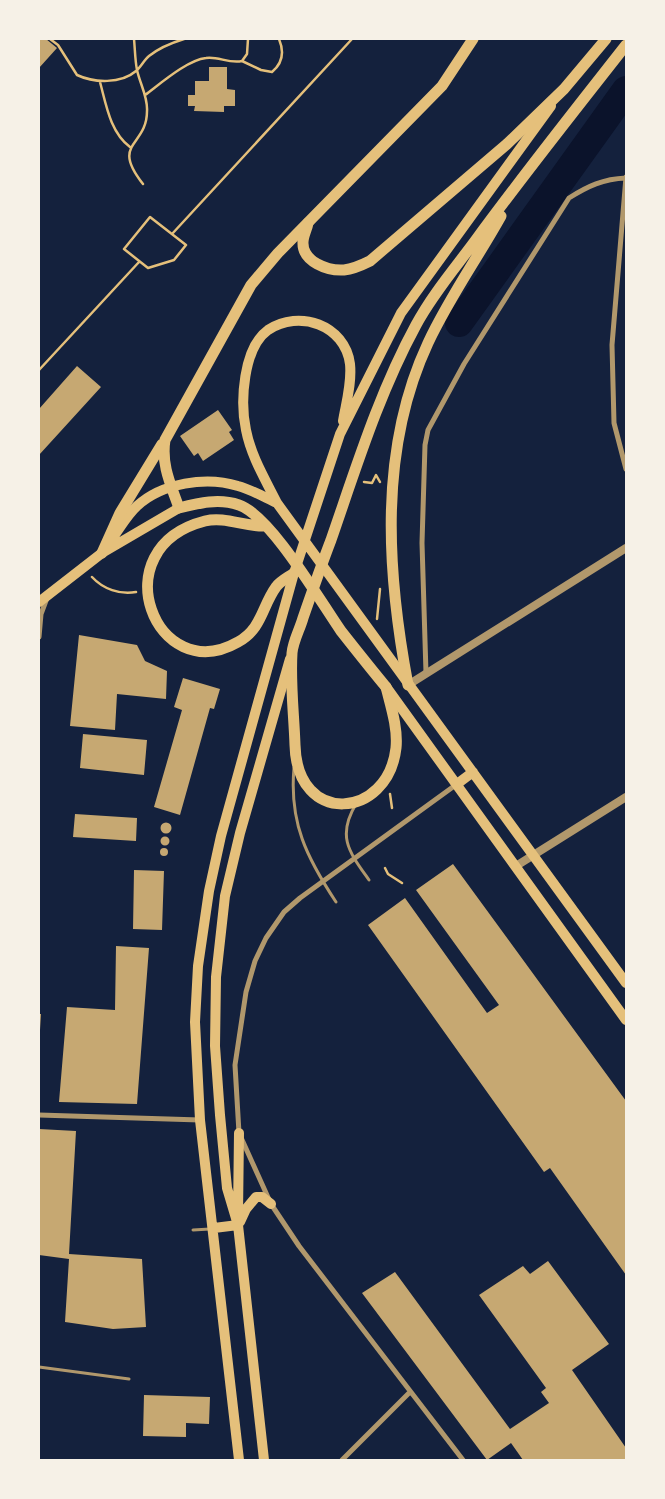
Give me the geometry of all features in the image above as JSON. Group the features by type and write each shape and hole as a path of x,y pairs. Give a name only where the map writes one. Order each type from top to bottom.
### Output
{"highway":[{"path":"102,554 120,513 164,440 251,285 278,252 442,86 473,39"},
{"path":"308,223 303,243 306,253 321,266 344,270 370,261 507,144 564,89 606,39"},
{"path":"164,440 162,454 179,508 206,502 227,502 240,505 250,511 267,528 342,632 386,687 396,736 393,760 380,786 357,802 344,805 329,803 314,795 304,783 295,760 292,650 368,432 413,331 528,169 626,45"},
{"path":"408,685 398,631 392,560 392,482 402,415 427,344 452,295 486,244 528,169"},
{"path":"267,528 249,526 227,520 208,520 190,525 172,537 158,552 148,573 147,590 154,617 163,631 175,642 190,650 212,651 238,642 252,632 261,620 277,586 294,573"}],"main road":[{"path":"340,434 401,313 564,89"},
{"path":"239,1460 214,1228 200,1120 195,1022 198,966 209,891 221,836 294,573 340,434 350,384 350,363 343,346 332,332 319,324 304,320 287,321 267,330 254,346 246,369 243,397 246,429 252,451 276,503 352,608 408,685 534,855 626,983"},
{"path":"102,554 136,507 171,486 220,482 238,485 276,503"},
{"path":"39,602 102,554 179,508"},
{"path":"238,1225 227,1188 220,1115 215,1046 216,977 225,896 238,842 292,650"},
{"path":"386,687 626,1020"},
{"path":"457,784 473,772"},
{"path":"239,1133 238,1225 264,1460"},
{"path":"238,1225 246,1209 256,1197 262,1196 271,1204"},
{"path":"214,1228 238,1225"}],"street":[{"path":"426,673 422,542 425,445 428,430 469,356 569,198 590,185 608,178 626,178 612,345 614,423 626,469"},
{"path":"408,685 626,548"},
{"path":"39,637 41,614 48,595"},
{"path":"457,784 355,860 323,881 284,912 266,938 255,961 240,1024 235,1065 239,1133 271,1204 299,1246 409,1393 463,1460"},
{"path":"516,866 626,797"},
{"path":"39,1115 200,1120"},
{"path":"342,1460 409,1393"}],"lane":[{"path":"295,760 292,792 299,830 305,850 336,902"},
{"path":"357,802 349,818 346,831 348,849 369,880"},
{"path":"193,1230 214,1228"},
{"path":"39,1367 129,1379"}],"path":[{"path":"50,39 58,45 77,76 100,82 129,76 137,71 147,57 161,48 184,39"},
{"path":"134,39 137,71 145,94 148,111 145,125 130,147 128,157 132,170 143,184"},
{"path":"242,61 247,54 248,39"},
{"path":"145,94 183,68 207,58 234,63 242,61 261,70 272,72 278,67 281,59 282,47 279,39"},
{"path":"172,234 352,39"},
{"path":"100,82 114,128 122,141 130,147"},
{"path":"150,217 172,234 186,245 174,260 148,268 124,250 150,217"},
{"path":"39,370 140,261"},
{"path":"372,484 376,475 381,485"},
{"path":"84,568 97,582 122,595 147,590"},
{"path":"390,790 392,808"},
{"path":"385,868 388,874 402,883"}],"building":[{"path":"39,39 46,39 57,48 39,68"},
{"path":"209,67 227,67 227,89 235,90 235,106 224,106 224,112 194,111 195,106 188,106 188,95 195,95 195,81 209,81"},
{"path":"77,366 101,387 39,455 39,409"},
{"path":"218,410 232,430 229,432 234,440 203,461 198,453 194,456 180,436"},
{"path":"79,635 137,645 145,661 167,671 166,699 117,694 115,730 70,726"},
{"path":"183,678 220,689 214,709 210,708 180,815 154,807 182,710 174,707"},
{"path":"83,734 147,740 144,775 80,768"},
{"path":"75,814 137,818 136,841 73,837"},
{"path":"164,823 168,823 171,828 170,832 164,833 161,830 161,826"},
{"path":"165,836 170,841 165,846 160,841"},
{"path":"164,848 168,852 164,856 160,852"},
{"path":"453,864 626,1101 626,1275 550,1168 544,1172 368,925 405,898 487,1013 499,1005 416,890"},
{"path":"134,870 164,871 162,930 133,929"},
{"path":"116,946 149,948 137,1104 59,1102 67,1007 115,1010"},
{"path":"39,1014 41,1014 40,1030 39,1030"},
{"path":"39,1129 76,1131 69,1254 142,1259 146,1327 113,1329 65,1322 69,1259 39,1255"},
{"path":"548,1261 609,1344 572,1370 626,1448 626,1460 523,1460 511,1443 487,1460 362,1293 395,1272 510,1429 549,1403 541,1392 546,1388 479,1295 523,1266 530,1274"},
{"path":"144,1395 210,1397 209,1424 186,1423 186,1437 143,1436"}],"waterway":[{"path":"459,323 626,90"}]}
